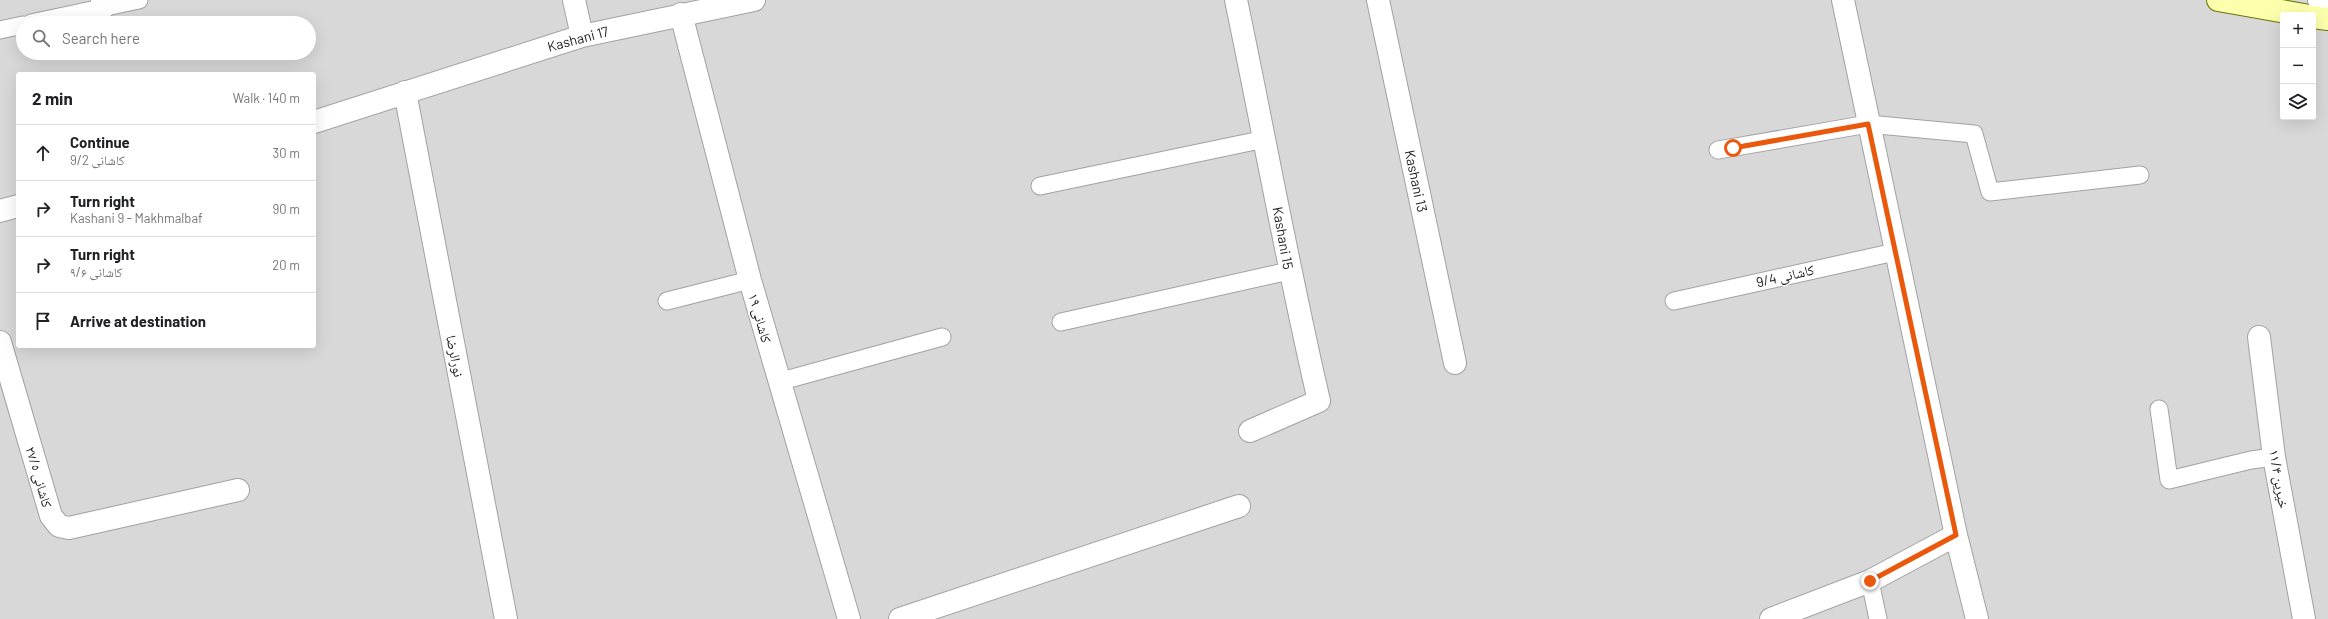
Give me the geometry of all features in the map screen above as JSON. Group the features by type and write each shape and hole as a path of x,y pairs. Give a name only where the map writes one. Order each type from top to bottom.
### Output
{"main road":[{"path":"2218,0 2317,14"}],"street":[{"path":"574,0 582,36"},
{"name":"Kashani 17","path":"316,121 582,36 681,14 754,0"},
{"name":"Kashani 15","path":"1236,0 1265,139 1289,271 1319,401 1250,431"},
{"name":"Kashani 13","path":"1378,0 1455,363"},
{"path":"1842,0 1956,535 1977,619"},
{"name":"کاشانی ۱۹","path":"681,14 778,382 849,619"},
{"name":"نورالرضا","path":"405,92 506,619"},
{"path":"0,211 16,207"},
{"name":"خیرین ۱۱/۴","path":"2259,337 2274,457 2304,619"},
{"name":"کاشانی ٢٧/٥","path":"0,342 51,516 59,526 69,528 238,490"},
{"path":"900,619 1238,506"},
{"path":"1771,619 1870,581 1956,535"}],"lane":[{"path":"58,16 103,4 139,0"},
{"path":"0,30 16,27"},
{"path":"1718,150 1868,124 1974,134 1990,192 2140,175"},
{"path":"1040,186 1265,139"},
{"name":"کاشانی 9/4","path":"1674,301 1895,252"},
{"path":"1060,322 1289,271"},
{"path":"667,301 750,280"},
{"path":"778,382 942,337"},
{"path":"2159,409 2169,480 2251,460 2274,457"},
{"path":"1870,581 1878,619"}],"shaded area":[{"path":"0,0 2328,0 2328,619 0,619"}],"route":[{"path":"1733,148 1868,124 1956,535 1870,581"}]}
